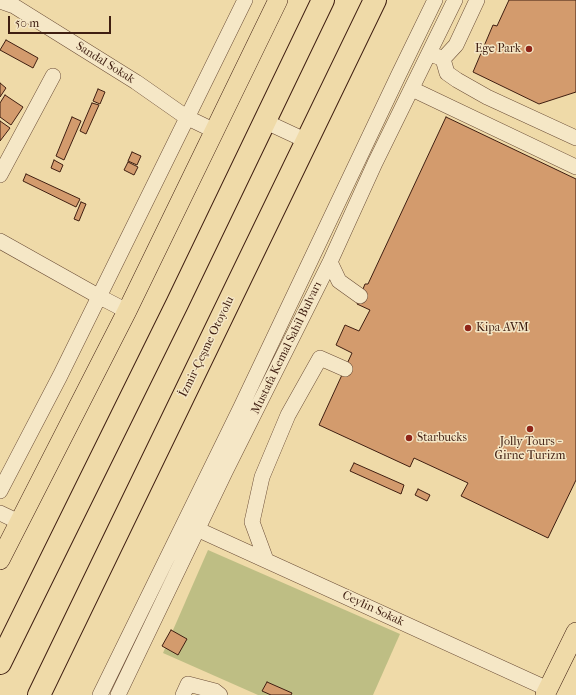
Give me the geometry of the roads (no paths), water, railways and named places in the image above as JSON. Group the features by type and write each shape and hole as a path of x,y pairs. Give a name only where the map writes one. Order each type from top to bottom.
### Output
{"highway":[{"path":"0,663 177,304 322,0"},
{"name":"İzmir-Çeşme Otoyolu","path":"39,695 375,0"}],"main road":[{"path":"0,560 127,311 278,0"},
{"path":"546,692 576,632"}],"street":[{"path":"0,491 60,376 186,117 245,0"},
{"name":"Mustafa Kemal Sahil Bulvarı","path":"100,695 241,407 395,82 436,0"},
{"name":"Mustafa Kemal Sahil Bulvarı","path":"118,695 235,453 330,262 375,163 454,0"},
{"path":"443,59 456,45 477,0"},
{"name":"Sandal Sokak","path":"0,1 14,6 136,82 186,117 215,131"},
{"path":"429,53 443,59"},
{"path":"443,59 447,73 457,80 487,97 576,138"},
{"path":"0,175 53,76"},
{"path":"412,89 576,167"},
{"path":"264,121 307,141"},
{"path":"0,241 127,311"},
{"path":"330,262 339,281 360,296"},
{"path":"266,560 252,522 262,477 288,416 320,358 345,369"},
{"path":"0,513 19,522"},
{"name":"Ceylin Sokak","path":"199,530 546,692"},
{"path":"183,695 188,684 215,691 220,695"}],"place":[{"name":"Ege Park","path":"529,49"},
{"name":"Kipa AVM","path":"468,328"},
{"name":"Jolly Tours - Girne Turizm","path":"530,429"},
{"name":"Starbucks","path":"409,438"}]}
